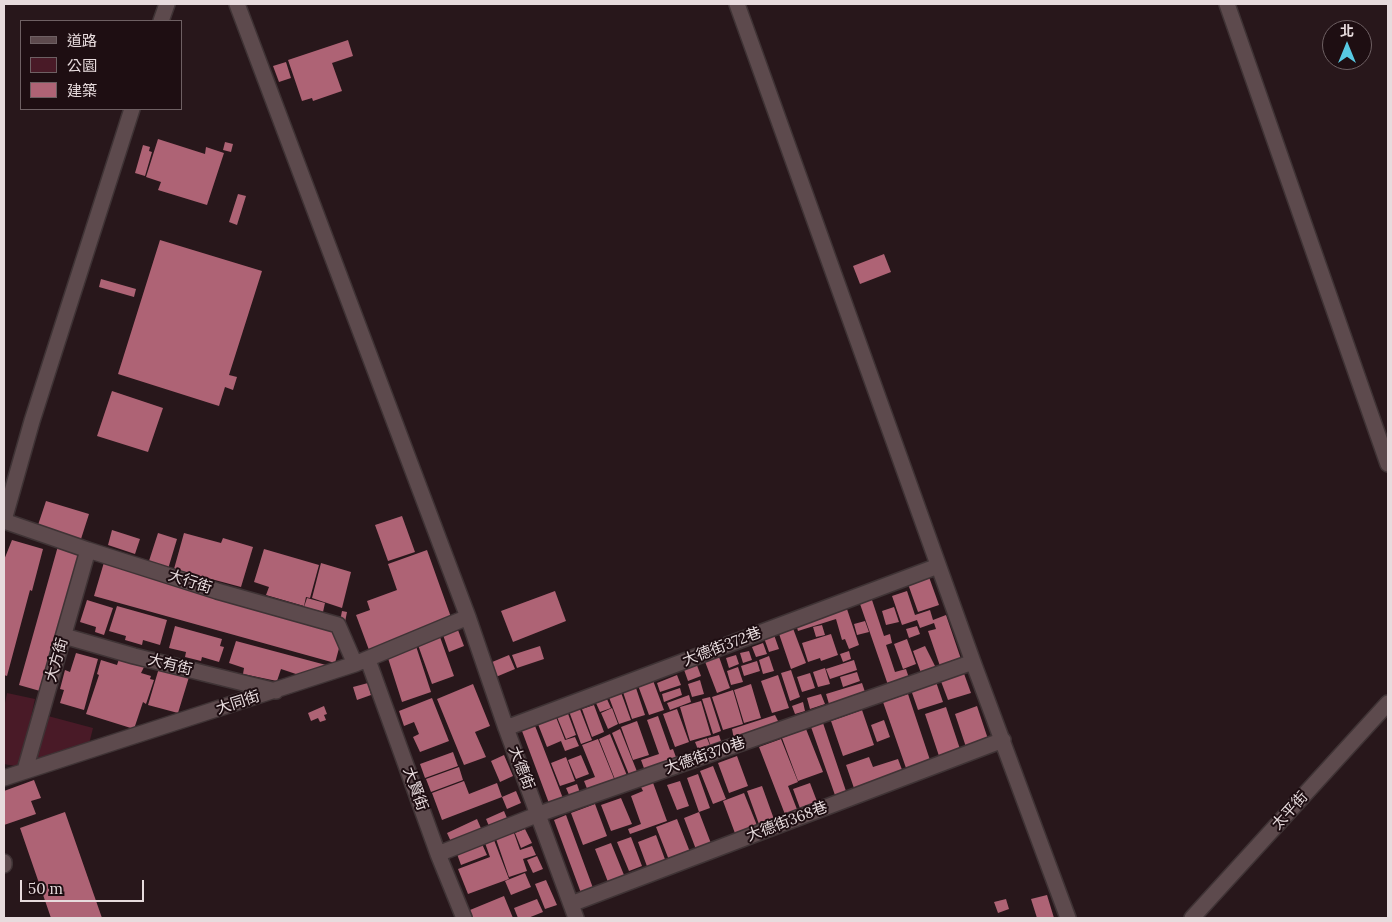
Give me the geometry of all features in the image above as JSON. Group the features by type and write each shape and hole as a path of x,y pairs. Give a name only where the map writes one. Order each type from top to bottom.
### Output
{"street":[{"path":"161,20 167,4"},
{"name":"大德街","path":"236,4 468,618 506,728 576,918"},
{"path":"738,4 938,566 1068,918"},
{"path":"1227,4 1388,464"},
{"path":"4,520 32,421 132,110"},
{"name":"大行街","path":"4,520 88,550 217,591 338,625 362,662"},
{"name":"大方街","path":"25,770 88,550"},
{"name":"大德街372巷","path":"506,728 938,566"},
{"name":"大同街","path":"4,778 362,662 468,618"},
{"name":"大有街","path":"64,636 134,656 277,691"},
{"name":"大賢街","path":"362,662 464,918"},
{"name":"大德街370巷","path":"438,854 538,814 973,662"},
{"name":"太平街","path":"1192,918 1388,703"},
{"name":"大德街368巷","path":"571,904 1003,740"}],"green space":[{"path":"7,693 35,699 20,767 4,764 4,708"},
{"path":"48,716 93,728 89,744 35,761"}],"building":[{"path":"348,40 353,56 332,63 342,91 313,101 312,98 302,101 288,60"},
{"path":"286,62 291,78 279,82 273,66"},
{"path":"158,139 205,154 206,147 224,153 207,205 158,190 161,182 146,177"},
{"path":"225,142 233,144 231,152 223,150"},
{"path":"143,145 150,147 149,151 152,152 145,176 135,173"},
{"path":"238,194 246,196 237,225 229,222"},
{"path":"160,240 262,271 229,375 237,377 233,390 225,387 219,406 118,374"},
{"path":"884,254 891,272 860,284 853,266"},
{"path":"101,279 136,289 134,297 99,287"},
{"path":"112,391 163,408 148,452 97,436"},
{"path":"46,501 89,514 81,539 38,525"},
{"path":"402,516 415,552 388,561 375,525"},
{"path":"112,530 140,539 135,554 108,545"},
{"path":"158,533 177,539 168,569 148,564"},
{"path":"184,533 221,543 223,538 253,547 241,587 174,569"},
{"path":"12,540 43,549 7,676 4,675 4,560"},
{"path":"58,546 86,554 47,693 19,685"},
{"path":"264,549 319,565 310,598 306,597 304,606 266,595 269,587 254,582"},
{"path":"427,550 452,620 369,650 356,615 370,610 367,601 397,590 388,564"},
{"path":"105,559 345,626 335,663 94,596"},
{"path":"321,563 351,572 342,608 312,598"},
{"path":"929,577 939,605 918,612 908,584"},
{"path":"555,591 566,621 513,642 501,611"},
{"path":"907,591 915,615 930,610 933,620 946,615 962,662 941,669 928,631 936,629 934,623 920,628 917,620 902,625 892,596"},
{"path":"871,597 884,636 890,634 892,643 886,645 895,672 906,669 909,678 888,685 859,601"},
{"path":"307,598 325,603 323,612 304,607"},
{"path":"87,600 113,608 104,635 95,632 96,627 80,622"},
{"path":"845,603 859,645 849,649 845,639 842,640 836,619 798,631 795,621"},
{"path":"117,606 167,620 160,645 143,640 142,645 125,640 126,636 109,631"},
{"path":"894,607 899,622 886,625 882,611"},
{"path":"342,611 347,612 345,622 340,621"},
{"path":"865,621 869,632 857,635 854,624"},
{"path":"791,623 806,663 791,669 777,628"},
{"path":"822,625 825,635 816,637 813,627"},
{"path":"175,626 222,639 220,646 224,647 219,662 202,657 201,661 185,657 186,652 169,648"},
{"path":"917,626 920,634 909,638 906,629"},
{"path":"458,630 464,646 449,652 443,635"},
{"path":"773,632 779,649 769,652 763,635"},
{"path":"831,634 838,655 821,661 820,658 808,662 802,643"},
{"path":"440,637 454,676 432,684 418,645"},
{"path":"907,639 916,664 903,669 894,644"},
{"path":"236,641 326,665 302,676 281,669 277,681 243,674 244,668 229,663"},
{"path":"763,643 767,654 756,657 752,647"},
{"path":"416,646 431,692 402,702 387,655"},
{"path":"540,646 544,659 517,668 512,655"},
{"path":"925,646 936,668 921,673 913,651"},
{"path":"749,651 752,660 743,663 740,653"},
{"path":"849,651 851,659 843,662 840,654"},
{"path":"76,653 98,659 84,710 60,703 64,690 60,689 65,670 70,672"},
{"path":"718,654 730,688 717,693 704,659"},
{"path":"509,655 515,669 491,679 485,665"},
{"path":"736,655 739,664 729,668 726,658"},
{"path":"769,656 774,671 763,674 759,660"},
{"path":"119,659 144,667 141,673 151,676 150,679 154,680 146,704 143,702 134,729 86,714 99,675 97,674 101,660 117,665"},
{"path":"695,660 701,676 688,681 682,664"},
{"path":"854,660 857,670 830,679 826,669"},
{"path":"757,661 760,671 744,676 741,666"},
{"path":"738,667 743,682 731,685 727,671"},
{"path":"159,668 189,677 178,713 148,705"},
{"path":"825,668 830,684 818,687 813,672"},
{"path":"962,668 971,693 948,700 939,676"},
{"path":"791,670 800,697 790,701 781,673"},
{"path":"857,672 860,681 843,687 840,677"},
{"path":"810,673 815,688 802,692 797,677"},
{"path":"651,675 664,710 649,715 636,680"},
{"path":"677,675 681,685 660,692 657,683"},
{"path":"778,675 789,708 772,713 761,681"},
{"path":"935,679 943,702 918,710 910,687"},
{"path":"700,680 704,694 692,697 688,684"},
{"path":"634,682 645,715 632,719 621,686"},
{"path":"368,683 371,695 357,700 353,687"},
{"path":"862,683 865,692 829,704 826,694"},
{"path":"473,684 490,726 475,732 486,757 464,765 437,699"},
{"path":"751,684 761,718 744,723 734,690"},
{"path":"619,687 631,720 619,724 607,692"},
{"path":"680,688 682,695 664,702 662,694"},
{"path":"733,690 743,724 723,730 712,697"},
{"path":"821,694 825,704 810,709 807,698"},
{"path":"908,694 930,760 906,768 883,702"},
{"path":"689,695 691,702 670,710 667,703"},
{"path":"710,697 721,731 713,734 702,699"},
{"path":"432,698 449,741 420,752 413,737 419,734 414,722 404,726 399,711"},
{"path":"576,699 592,740 581,744 566,703"},
{"path":"607,699 611,708 600,712 596,703"},
{"path":"701,701 711,735 690,741 680,707"},
{"path":"803,702 805,711 795,714 792,706"},
{"path":"564,703 576,735 566,739 553,707"},
{"path":"594,705 604,732 592,737 582,709"},
{"path":"324,706 327,714 324,715 326,720 320,722 318,718 311,721 308,713"},
{"path":"977,706 988,739 966,747 955,714"},
{"path":"946,707 961,752 940,759 925,714"},
{"path":"612,708 618,724 608,729 601,713"},
{"path":"677,709 689,742 675,747 663,714"},
{"path":"862,710 874,745 843,756 831,721"},
{"path":"554,712 565,740 575,737 579,746 565,751 561,741 547,747 536,719"},
{"path":"775,715 779,723 734,739 732,729"},
{"path":"658,716 670,750 673,749 677,760 645,771 641,760 659,754 647,720"},
{"path":"532,718 564,801 550,806 519,723"},
{"path":"884,720 890,737 877,742 871,725"},
{"path":"637,721 649,755 633,760 621,727"},
{"path":"823,723 847,794 836,798 811,727"},
{"path":"620,729 638,774 630,777 612,733"},
{"path":"806,729 823,772 798,781 782,738"},
{"path":"610,734 628,778 616,782 599,739"},
{"path":"719,735 722,744 711,747 708,738"},
{"path":"707,738 711,748 699,752 695,742"},
{"path":"598,739 615,781 588,791 584,781 595,777 582,745"},
{"path":"781,739 798,782 788,786 798,812 786,817 759,747"},
{"path":"453,752 458,766 425,778 420,764"},
{"path":"504,755 513,776 500,782 491,761"},
{"path":"581,755 589,774 576,779 568,760"},
{"path":"737,756 748,786 729,793 718,763"},
{"path":"566,757 575,781 560,786 551,763"},
{"path":"869,757 873,767 898,759 904,775 855,791 846,765"},
{"path":"713,766 726,799 713,804 700,771"},
{"path":"459,767 463,780 431,792 426,779"},
{"path":"698,774 710,808 699,812 687,778"},
{"path":"34,780 41,798 31,801 36,814 4,825 4,791"},
{"path":"652,780 667,821 630,834 628,829 641,824 631,796 643,791 640,785"},
{"path":"464,781 469,794 497,783 502,797 442,820 432,793"},
{"path":"680,781 689,806 677,810 667,785"},
{"path":"810,783 818,804 801,811 793,789"},
{"path":"577,784 580,793 570,797 566,788"},
{"path":"762,786 775,822 760,827 747,791"},
{"path":"516,791 521,803 507,809 502,797"},
{"path":"744,793 758,828 736,836 723,801"},
{"path":"621,798 632,824 611,831 601,805"},
{"path":"595,804 607,836 583,845 571,813"},
{"path":"504,811 509,823 491,831 486,819"},
{"path":"65,812 102,918 51,918 20,828"},
{"path":"699,812 712,846 697,852 684,818"},
{"path":"566,815 593,888 581,893 554,820"},
{"path":"477,819 483,833 453,846 447,833"},
{"path":"677,819 690,852 669,860 656,827"},
{"path":"525,829 532,843 521,848 515,833"},
{"path":"514,833 520,850 532,846 536,855 523,859 527,871 509,877 496,839"},
{"path":"656,835 666,862 648,869 638,842"},
{"path":"631,837 642,866 629,871 617,842"},
{"path":"494,840 509,879 468,894 458,869 490,857 485,843"},
{"path":"611,843 624,875 608,882 595,849"},
{"path":"482,844 487,855 461,865 457,854"},
{"path":"537,856 543,869 533,873 527,860"},
{"path":"525,873 531,887 511,895 505,881"},
{"path":"546,880 557,905 545,909 535,884"},
{"path":"1047,895 1054,918 1037,918 1031,899"},
{"path":"504,896 513,918 473,918 470,910"},
{"path":"537,899 543,912 528,918 518,918 514,908"},
{"path":"1006,899 1009,909 998,913 994,902"}]}
